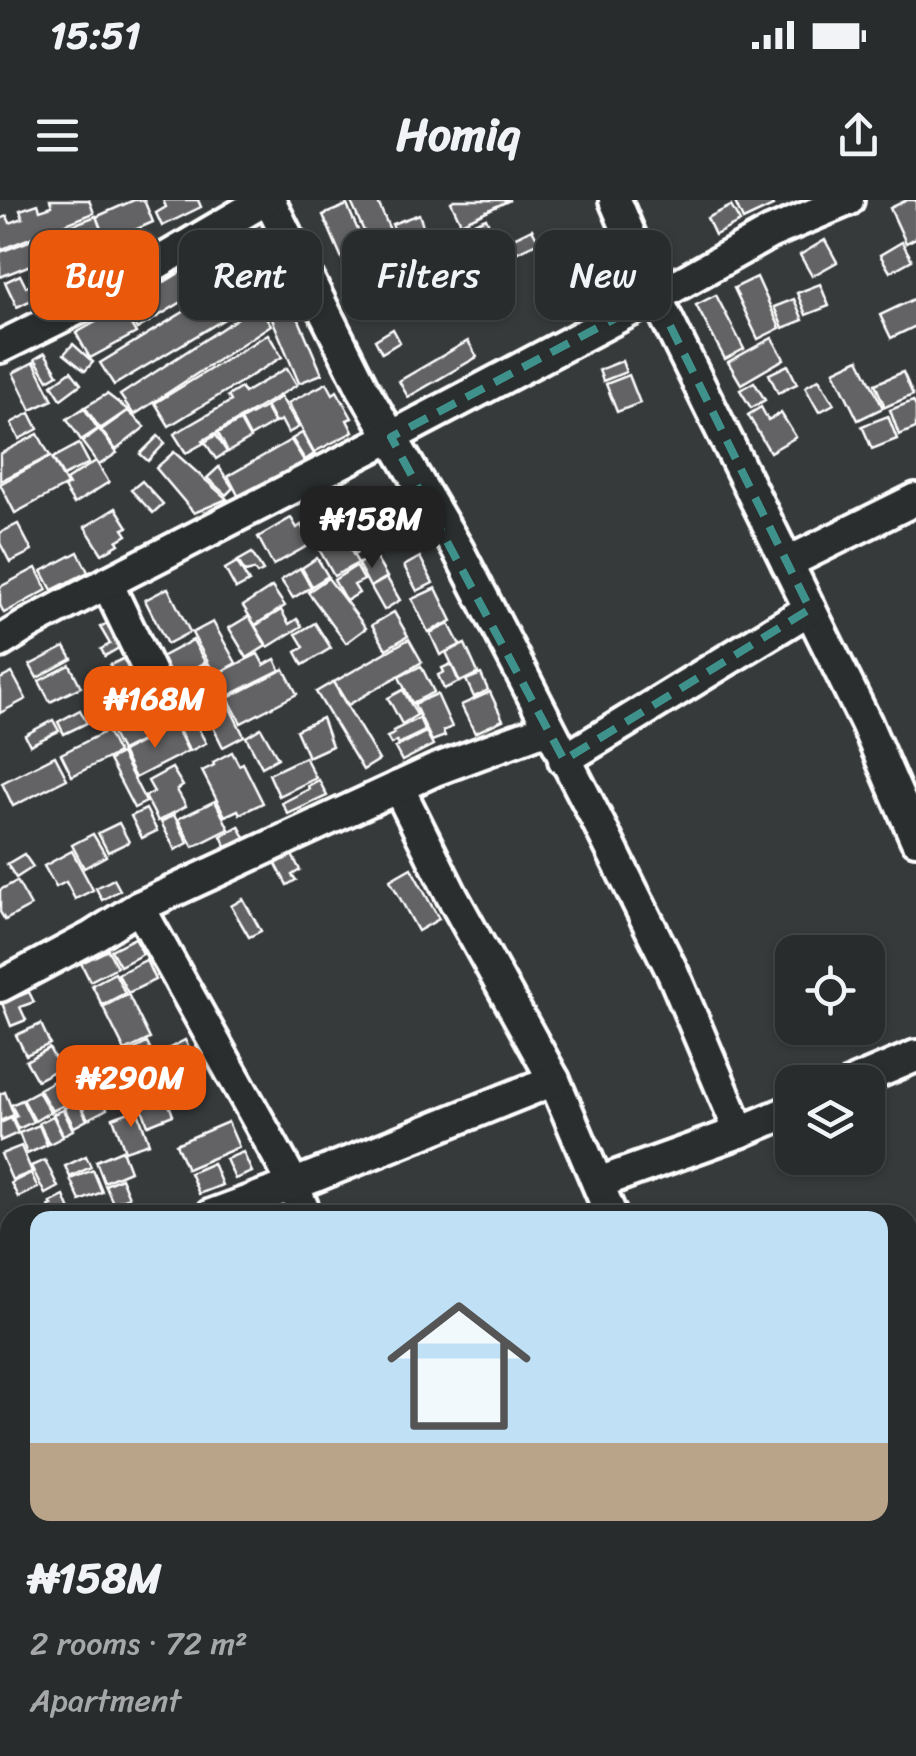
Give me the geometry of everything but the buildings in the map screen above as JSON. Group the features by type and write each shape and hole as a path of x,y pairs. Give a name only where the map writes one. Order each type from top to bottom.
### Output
{"street":[{"path":"0,348 91,302 267,200 363,389 458,550 673,974 740,1132"},
{"path":"614,200 627,230"},
{"path":"671,289 770,233 848,200"},
{"path":"0,642 612,320"},
{"path":"667,320 866,723 916,839"},
{"path":"787,563 916,499"},
{"path":"107,583 160,694"},
{"path":"564,760 810,609"},
{"path":"0,986 139,907 435,770 548,728"},
{"path":"398,787 452,896 554,1080 608,1205"},
{"path":"139,907 302,1205"},
{"path":"885,1069 916,1056"},
{"path":"238,1205 554,1080"},
{"path":"598,1182 775,1117"}],"highlighted area":[{"path":"656,297 810,609 564,760 391,437"}]}
